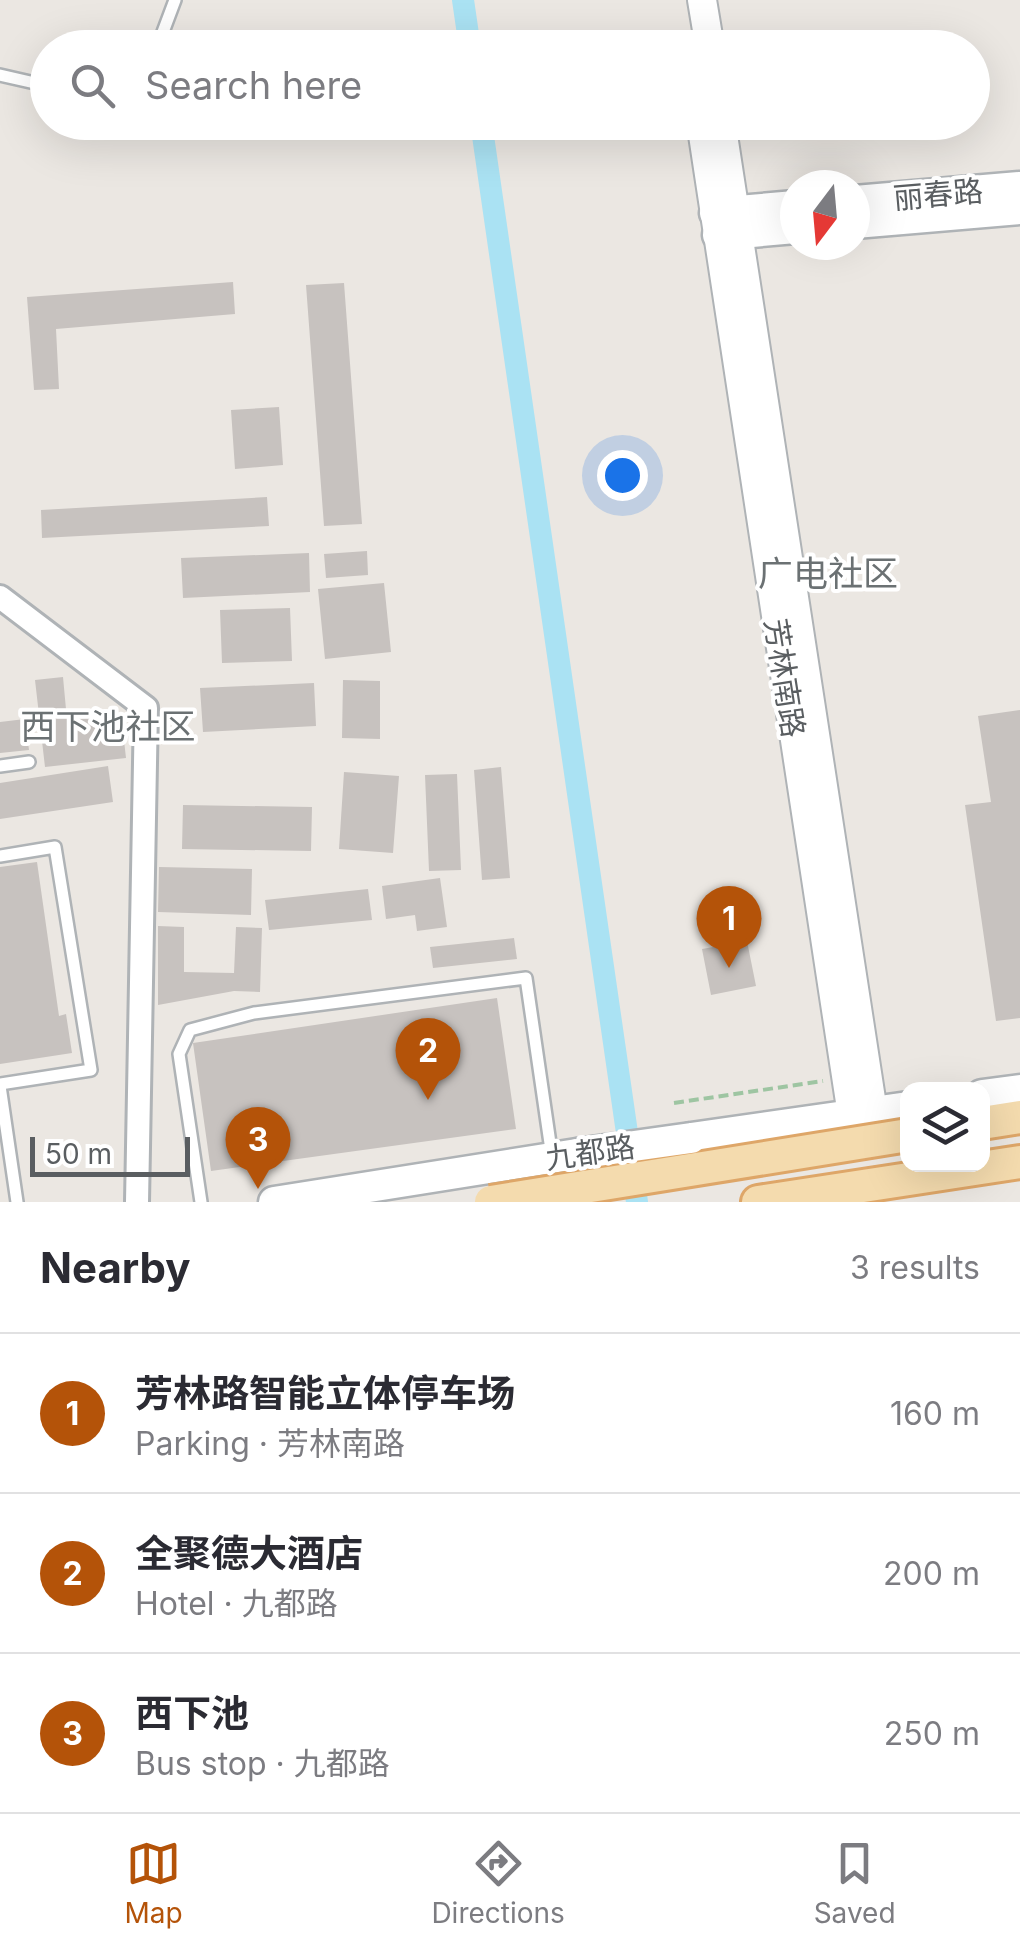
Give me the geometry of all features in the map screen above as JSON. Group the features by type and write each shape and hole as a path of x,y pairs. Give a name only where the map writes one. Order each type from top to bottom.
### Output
{"main road":[{"name":"丽春路","path":"870,200 1020,187"},
{"path":"727,223 780,210"},
{"name":"丽春路","path":"870,222 1020,210"},
{"path":"727,223 780,227"},
{"path":"990,1094 1020,1090"},
{"name":"九都路","path":"274,1202 565,1155 900,1108"},
{"path":"990,1122 1020,1117"},
{"path":"491,1202 900,1136"},
{"path":"758,1202 1020,1162"}],"street":[{"path":"683,0 687,30"},
{"path":"702,0 707,30"},
{"name":"芳林南路","path":"706,140 727,223 862,1113"},
{"name":"芳林南路","path":"722,140 727,223 846,1078 862,1113"},
{"path":"0,598 146,708 137,1202"}],"lane":[{"path":"164,30 176,0"},
{"path":"0,75 30,82"},
{"path":"0,766 29,762"},
{"path":"0,856 55,848 91,1070 0,1085 18,1202"},
{"path":"201,1202 179,1054 190,1030 254,1012 526,978 565,1155"}],"path":[{"path":"674,1103 846,1078"}],"building":[{"path":"233,282 235,314 56,329 59,389 34,390 27,297"},
{"path":"344,283 362,524 324,526 306,285"},
{"path":"279,407 283,465 235,469 231,410"},
{"path":"267,497 269,526 42,538 41,510"},
{"path":"367,551 368,575 326,578 324,554"},
{"path":"309,553 310,592 183,598 181,558"},
{"path":"384,583 391,652 325,659 318,589"},
{"path":"290,608 292,661 222,663 220,610"},
{"path":"63,677 67,720 121,714 126,758 45,767 35,680"},
{"path":"343,680 380,681 380,739 342,738"},
{"path":"314,683 316,726 203,732 200,688"},
{"path":"1020,710 1020,1018 996,1021 965,805 991,802 978,716"},
{"path":"25,719 29,750 0,753 0,722"},
{"path":"108,766 113,802 0,819 0,783"},
{"path":"501,767 510,878 482,880 474,770"},
{"path":"344,772 399,776 393,853 339,849"},
{"path":"457,774 461,870 429,871 425,775"},
{"path":"183,805 312,807 311,851 182,849"},
{"path":"37,862 59,1016 66,1014 72,1053 0,1064 0,867"},
{"path":"159,867 252,869 251,915 158,912"},
{"path":"440,878 447,927 417,931 415,915 386,919 382,886"},
{"path":"368,889 372,920 269,930 265,900"},
{"path":"158,926 184,927 184,972 234,973 236,927 262,928 260,992 234,991 158,1005"},
{"path":"514,938 517,959 433,968 430,947"},
{"path":"747,941 756,986 711,995 702,949"},
{"path":"497,998 516,1129 211,1171 193,1043"}],"waterway":[{"path":"463,0 467,30"},
{"path":"484,140 637,1202"}],"place":[{"name":"芳林路智能立体停车场","path":"729,968"},
{"name":"全聚德大酒店","path":"428,1100"},
{"name":"西下池","path":"258,1189"}],"district":[{"name":"广电社区","path":"828,573"},
{"name":"西下池社区","path":"108,726"}]}
